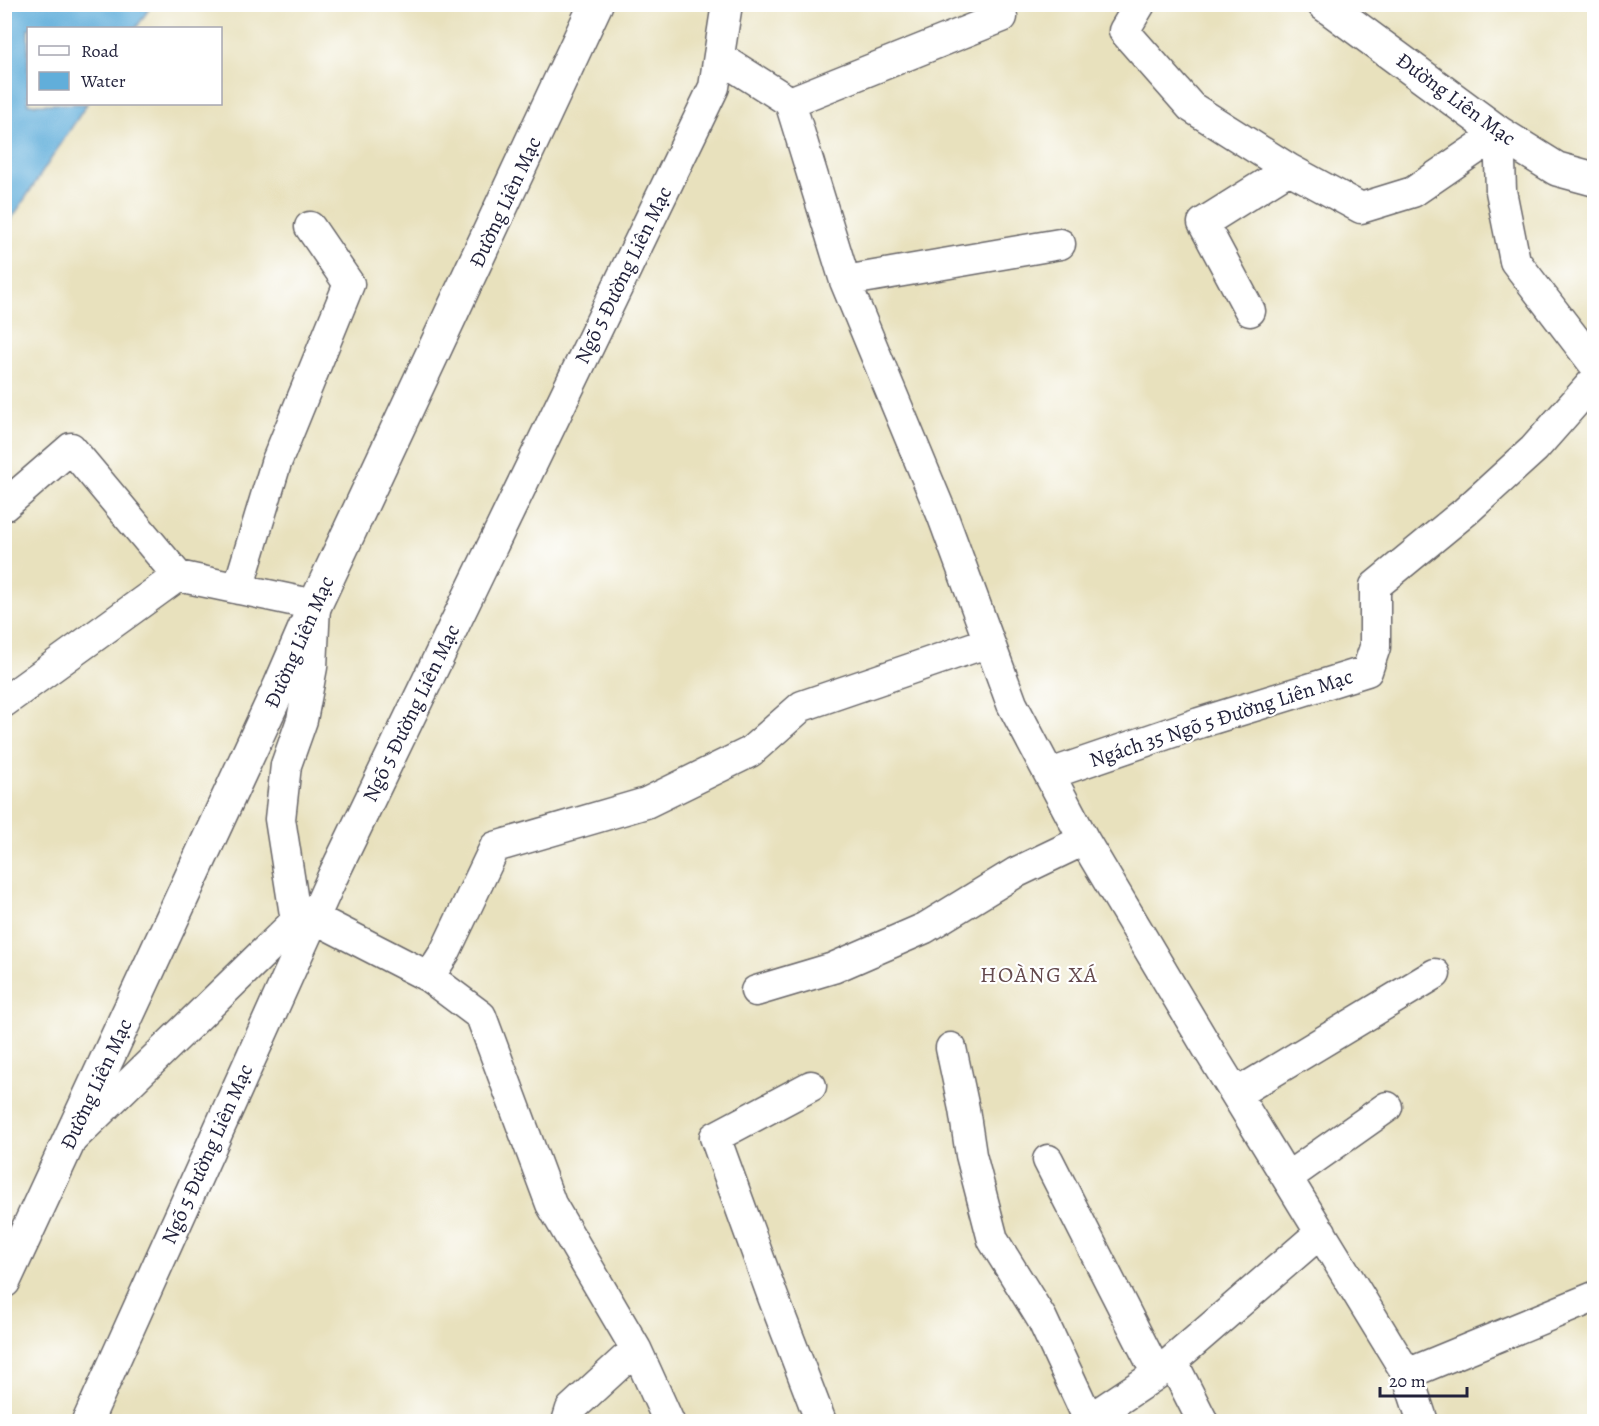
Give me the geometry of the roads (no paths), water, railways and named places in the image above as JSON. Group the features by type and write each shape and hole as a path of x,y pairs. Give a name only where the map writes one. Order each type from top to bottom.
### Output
{"main road":[{"name":"Đường Liên Mạc","path":"4,1281 280,686 315,605 596,4"},
{"name":"Đường Liên Mạc","path":"1324,4 1499,133 1557,169 1594,179"}],"street":[{"name":"Ngõ 5 Đường Liên Mạc","path":"87,1422 305,919 516,494 714,87 727,4"},
{"path":"1140,4 1124,31 1191,107 1289,169 1361,208 1413,192 1499,133"},
{"path":"790,102 1002,17"},
{"path":"719,57 790,102 845,281 943,517 1012,704 1084,840 1407,1374 1423,1422"},
{"path":"1499,133 1501,191 1515,261 1594,364"},
{"path":"1250,311 1203,223 1289,169"},
{"path":"238,589 276,463 349,284 310,227"},
{"path":"845,281 1060,244"},
{"name":"Ngách 35 Ngõ 5 Đường Liên Mạc","path":"1050,774 1199,723 1367,670 1375,647 1375,586 1465,512 1534,449 1594,381"},
{"path":"4,506 71,448 178,576 315,605 312,667 302,720 286,765 280,819 305,919"},
{"path":"4,702 178,576"},
{"path":"429,977 445,952 495,847 646,803 750,752 802,706 989,642"},
{"path":"756,990 833,968 925,928 1015,873 1084,840"},
{"path":"305,919 429,977 481,1016 551,1204 636,1349 669,1422"},
{"path":"68,1143 305,919"},
{"path":"1236,1094 1434,974"},
{"path":"951,1048 971,1155 993,1240 1042,1319 1087,1421 1165,1368 1321,1232"},
{"path":"811,1086 715,1137 821,1422"},
{"path":"1288,1178 1387,1107"},
{"path":"1048,1160 1165,1368 1203,1422"},
{"path":"1407,1374 1594,1297"},
{"path":"567,1422 571,1409 636,1349"}],"water":[{"path":"5,4 152,5 137,27 27,27 27,105 86,105 5,229"}],"district":[{"name":"HOÀNG XÁ","path":"1039,975"}]}
